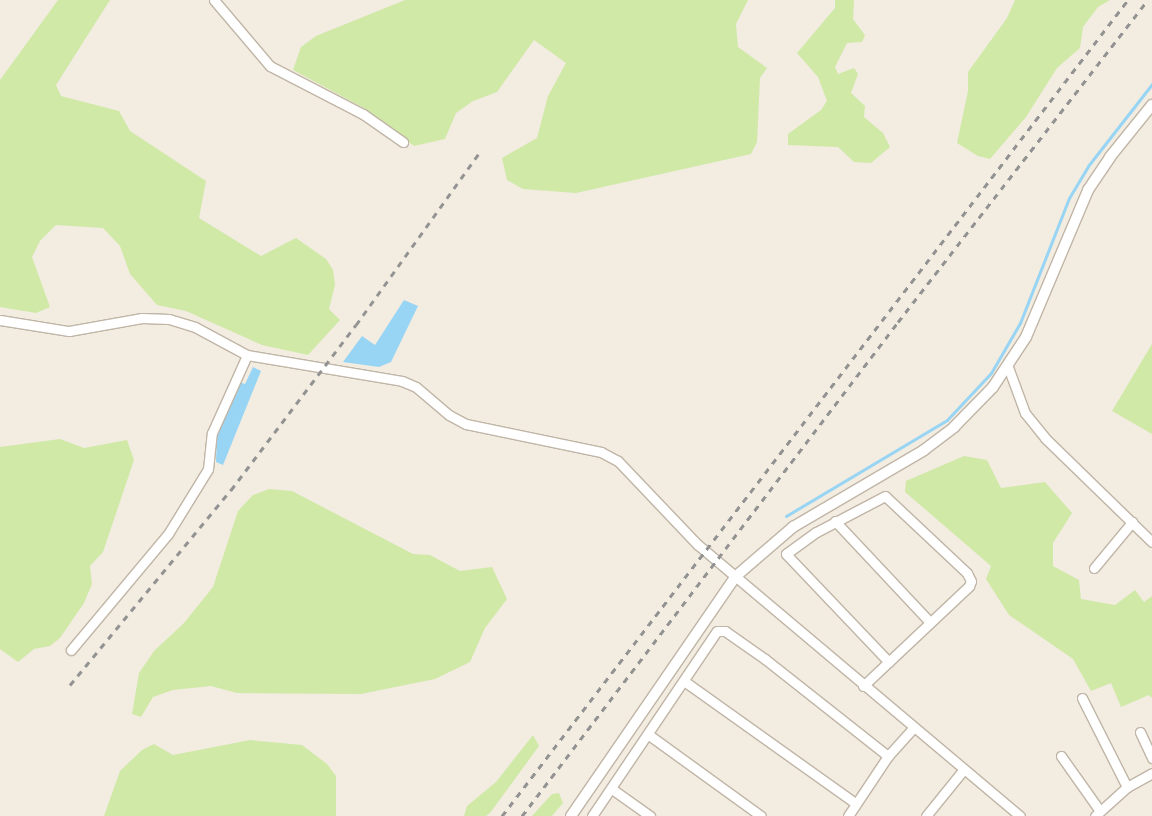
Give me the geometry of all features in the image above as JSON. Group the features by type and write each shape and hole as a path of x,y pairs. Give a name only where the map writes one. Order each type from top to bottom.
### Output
{"street":[{"path":"214,0 270,66 363,114 403,142"},
{"path":"571,816 736,577 792,527 924,450 975,408 1008,367 1026,337 1074,216 1088,190 1110,157 1152,105"},
{"path":"0,320 69,330 142,318 169,319 195,327 247,355 402,381 416,387 449,415 466,424 601,452 618,461 674,524 863,686 1020,816"},
{"path":"70,650 168,534 208,469 212,433 247,355"},
{"path":"1008,367 1025,413 1045,438 1152,542"},
{"path":"863,686 889,662 930,622 969,586 971,581 967,573 885,496 835,521 786,554 889,662"},
{"path":"835,521 930,622"},
{"path":"1094,568 1132,522"},
{"path":"592,816 649,735 717,631 725,631 888,756"},
{"path":"684,681 855,803"},
{"path":"1082,698 1127,787"},
{"path":"848,816 888,756 913,728"},
{"path":"1140,732 1152,758"},
{"path":"649,735 761,816"},
{"path":"1061,756 1098,813 1127,787 1152,773"},
{"path":"926,816 964,770"},
{"path":"612,789 650,816"}],"green space":[{"path":"58,0 110,0 56,85 61,96 119,111 130,131 206,181 199,218 261,256 296,238 326,259 333,270 335,285 329,309 340,320 308,355 262,345 186,311 157,305 130,274 120,246 103,228 56,225 40,241 32,257 50,307 36,313 0,307 0,80"},
{"path":"405,0 748,0 736,24 738,47 767,68 760,78 757,142 751,154 576,193 523,189 507,180 502,158 537,138 548,96 566,63 534,40 497,92 473,101 456,113 445,139 414,146 362,107 293,70 301,47 316,36"},
{"path":"835,0 854,0 853,19 865,35 862,42 847,43 835,67 838,74 854,68 858,74 851,93 865,106 864,117 883,133 890,147 871,163 854,162 838,147 788,145 788,134 821,110 827,101 818,77 797,53 835,8"},
{"path":"1015,0 1110,0 1098,7 1083,27 1080,48 1057,68 1026,117 990,159 978,156 957,143 968,91 968,72 1007,18"},
{"path":"1152,344 1152,434 1112,411"},
{"path":"60,439 84,448 127,440 134,460 103,552 90,566 92,584 84,603 60,638 50,646 34,649 18,662 0,649 0,447"},
{"path":"964,456 987,460 1001,488 1045,482 1072,513 1053,543 1053,566 1079,580 1081,599 1115,605 1135,590 1144,602 1152,596 1152,698 1149,695 1121,707 1111,683 1091,691 1073,659 1009,615 986,579 991,566 905,492 906,481"},
{"path":"269,489 292,491 413,554 430,555 460,571 492,567 507,599 485,628 470,662 435,679 361,694 237,693 211,686 173,690 153,697 141,717 132,714 139,673 154,651 184,623 213,587 238,511 253,495"},
{"path":"533,735 539,746 490,813 486,816 464,816 467,806 496,782"},
{"path":"250,740 302,745 327,764 336,776 336,816 104,816 120,771 142,750 154,744 173,755"},
{"path":"559,793 563,803 552,816 532,816 552,794"}],"water":[{"path":"404,300 418,306 391,362 379,367 343,362 362,336 375,345"},
{"path":"253,367 261,371 223,465 216,462 217,435 239,382 245,384"}],"waterway":[{"path":"786,516 947,420 991,373 1020,323 1069,198 1088,166 1152,84"}],"railway":[{"path":"502,816 1128,0"},
{"path":"522,816 898,322 1148,0"},
{"path":"70,685 231,490 356,325 480,152"}]}
